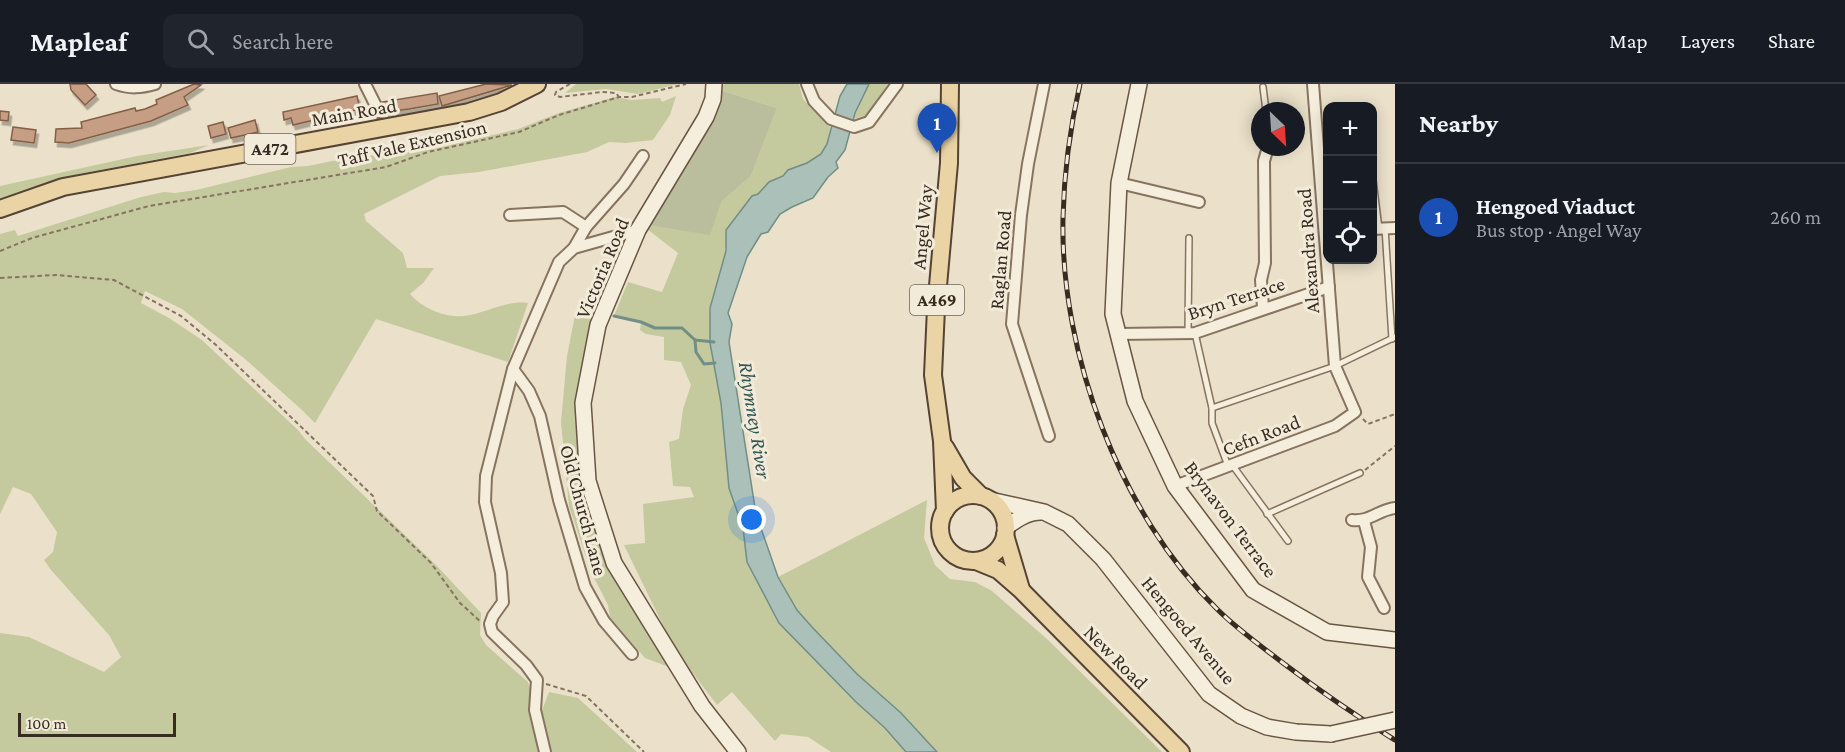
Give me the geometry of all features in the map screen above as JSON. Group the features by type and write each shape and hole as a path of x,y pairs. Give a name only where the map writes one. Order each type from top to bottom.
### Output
{"main road":[{"name":"Main Road","path":"0,209 63,187 469,112 501,102 537,84"},
{"name":"A469","path":"949,159 950,84"},
{"name":"A469","path":"949,159 960,84"},
{"name":"Angel Way","path":"945,511 942,441 933,375 936,308 949,159"},
{"name":"Angel Way","path":"942,441 963,478 985,498"},
{"path":"970,496 985,498 998,507 1003,515 1005,532 1001,545 995,553 976,561 956,557 942,541 940,531 945,511 961,498 970,496"},
{"name":"New Road","path":"1005,532 1022,591"},
{"name":"New Road","path":"976,561 998,570 1022,591 1181,752"}],"street":[{"path":"116,84 131,88 143,88 155,84"},
{"path":"365,84 379,112"},
{"path":"807,84 814,101 831,119 854,127 869,122 897,84"},
{"name":"Raglan Road","path":"1044,84 1028,164 1021,215 1012,324 1049,436"},
{"name":"Brynavon Terrace","path":"1139,84 1119,183 1113,314 1135,401 1175,486 1253,590 1327,632 1395,640"},
{"name":"Alexandra Road","path":"1313,84 1324,210"},
{"name":"Victoria Road","path":"713,91 706,117 638,230 598,325 584,403 588,481 614,563 702,706 738,752"},
{"path":"545,752 535,710 537,680 526,665 492,632 490,624 493,615 503,602 501,573 485,502 486,476 513,369 559,262 574,248 586,227 624,184 644,156"},
{"path":"1263,308 1261,280 1265,263 1265,156"},
{"path":"1119,183 1199,202"},
{"path":"510,215 563,212 586,227"},
{"path":"574,248 638,230"},
{"name":"Alexandra Road","path":"1328,264 1335,366 1355,411"},
{"name":"Bryn Terrace","path":"1117,334 1191,333 1329,287"},
{"name":"Old Church Lane","path":"513,369 529,391 540,416 559,500 585,586 604,621 632,654"},
{"name":"Cefn Road","path":"1175,486 1335,426 1355,411"},
{"name":"Hengoed Avenue","path":"985,498 1044,512 1068,524 1103,559 1209,693 1241,716 1267,727 1296,732 1331,734 1395,720"},
{"path":"1352,520 1364,521 1387,509 1395,508"},
{"path":"1005,532 1015,520 1032,512 1044,512"},
{"path":"1364,521 1371,547 1368,577 1384,608"}],"lane":[{"path":"1263,87 1265,102"},
{"path":"1212,408 1335,366 1393,338 1383,229 1377,198"},
{"path":"1189,238 1191,333 1212,408 1212,423 1231,466 1288,541"},
{"path":"1267,514 1360,473"}],"path":[{"path":"570,84 556,92 555,95 560,97 602,92 616,93 620,97"},
{"name":"Taff Vale Extension","path":"0,251 32,238 149,206 386,167 428,153 519,132 559,115 620,97 632,97 686,84"},
{"path":"0,278 45,275 114,280 181,316 216,345 373,495 377,511 431,563 460,603 492,632"},
{"path":"1355,411 1368,424 1395,414"},
{"path":"1360,473 1395,446"},
{"path":"537,680 555,688 586,696 644,752"}],"green space":[{"path":"576,84 678,84 638,94 606,89 565,93"},
{"path":"724,84 799,84 803,99 831,128 827,144 821,154 769,182 752,197 726,230 726,251 710,308 710,343 721,403 729,488 743,528 747,562 779,623 885,728 906,752 831,752 808,737 781,734 775,741 732,692 717,705 675,650 624,545 645,543 643,504 694,497 690,487 673,486 669,442 679,439 683,409 691,385 681,362 664,360 664,337 646,334 640,330 641,322 614,316 628,282 662,292 678,253 647,229 649,225 721,202 751,176 777,108 720,90"},
{"path":"869,84 888,84 867,115 853,119"},
{"path":"720,90 777,108 751,176 721,202 710,235 649,225"},
{"path":"676,96 670,115 653,140 609,142 587,152 479,172 440,176 364,214 366,221 403,253 407,268 434,268 423,283 410,294 427,308 442,314 464,316 512,303 528,303 508,362 376,319 315,423 245,359 182,309 145,291 141,303 202,340 435,564 481,613 480,635 486,645 528,682 530,713 541,752 0,752 0,633 29,637 104,672 121,657 109,635 44,560 53,552 57,532 31,494 13,487 0,514 0,234 15,230 18,236 141,197 164,192 196,190 291,167 308,166 351,157 363,158 388,151 429,150 518,129 559,113 615,97 632,100 660,98 662,102"},
{"path":"209,145 190,153 79,174 0,199 0,186 137,156"},
{"path":"575,315 593,320 581,382 579,463 588,507 608,565 669,667 645,658 610,617 608,605 591,572 569,506 561,422 567,356"},
{"path":"927,500 924,538 935,565 950,579 975,582 992,591 1047,639 1162,752 937,752 901,713 857,674 812,627 797,610 778,577"},
{"path":"549,692 578,698 637,752 550,752 541,713"}],"water":[{"path":"847,84 869,84 855,113 845,150 836,162 838,168 828,177 813,198 780,214 768,232 761,234 747,257 728,313 732,324 729,342 756,514 778,577 797,610 812,627 857,674 901,713 937,752 906,752 885,728 856,702 779,623 747,562 743,528 729,488 721,403 710,343 710,308 726,251 726,230 752,196 758,194 769,182 821,154 827,144 840,96"}],"building":[{"path":"70,84 86,84 96,95 85,105 71,90"},
{"path":"194,84 201,85 184,97 188,105 151,121 69,143 55,142 56,129 82,128 81,122 135,108 136,111 145,109 157,104 156,100"},
{"path":"486,84 512,85 442,106 439,96"},
{"path":"437,93 438,104 409,109 386,112 382,102"},
{"path":"357,96 360,109 293,125 291,118 284,120 283,112"},
{"path":"0,111 9,112 8,121 0,120"},
{"path":"255,120 258,132 231,138 228,128"},
{"path":"223,122 226,134 211,138 208,126"},
{"path":"13,127 36,130 34,143 11,140"}],"waterway":[{"path":"614,316 641,322 655,328 682,328 695,340 714,342"},
{"path":"695,340 696,352 704,364 715,363"}],"railway":[{"path":"1080,84 1070,134 1065,184 1063,218 1065,270 1072,323 1085,376 1102,428 1125,479 1152,527 1182,570 1217,609 1297,673 1395,740"}],"place":[{"name":"Hengoed Viaduct","path":"937,153"}],"water label":[{"name":"Rhymney River","path":"755,420"}]}
